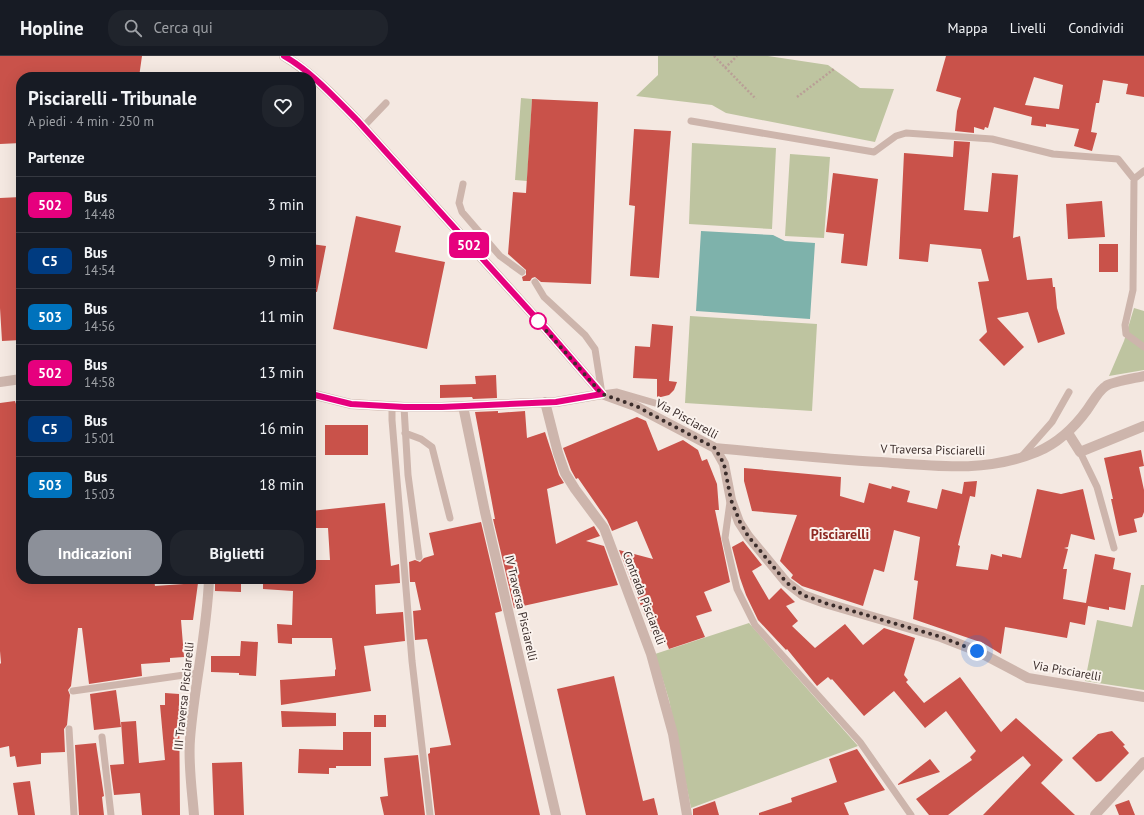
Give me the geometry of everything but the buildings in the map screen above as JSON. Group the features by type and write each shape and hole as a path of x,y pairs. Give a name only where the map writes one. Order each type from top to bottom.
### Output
{"street":[{"path":"284,56 307,72"},
{"path":"316,80 331,92 363,127 546,329 602,394"},
{"name":"V Traversa Pisciarelli","path":"715,448 856,461 931,466 992,465 1020,458 1055,443 1068,433 1080,420 1096,397 1106,386 1144,376"},
{"path":"0,382 16,380"},
{"name":"Via Pisciarelli","path":"316,395 351,404 404,407 556,402 602,394 636,406 715,448 724,464 731,500 740,522 748,536 786,582 803,595 825,603 941,637 977,651 1028,678 1144,697"},
{"name":"Contrada Pisciarelli","path":"545,402 558,453 565,473 604,528 651,654 673,734 687,815"},
{"name":"IV Traversa Pisciarelli","path":"463,406 485,512 556,815"},
{"path":"1068,433 1080,452 1144,426"},
{"name":"III Traversa Pisciarelli","path":"194,815 190,741 204,634 209,584"},
{"path":"1095,815 1144,762"}],"lane":[{"path":"363,127 386,103"},
{"path":"691,121 874,152 896,136 906,133 992,139 1053,154 1118,159 1134,179 1133,290 1125,325 1126,334 1144,347"},
{"path":"1134,179 1144,171"},
{"path":"463,184 459,204 462,212 500,256 522,272"},
{"path":"535,282 544,296 586,335 595,349 602,394 617,392 655,403"},
{"path":"1020,458 1052,422 1069,392"},
{"path":"392,407 392,428 412,661 430,815"},
{"path":"404,407 408,475 419,557"},
{"path":"405,433 421,439 432,447 450,518"},
{"path":"1080,452 1097,487 1114,548"},
{"path":"731,500 725,538 737,589 755,625 860,742 912,815"},
{"path":"73,691 198,673"},
{"path":"69,729 74,815"},
{"path":"102,737 111,815"}],"path":[{"path":"714,56 756,99"},
{"path":"725,68 737,56"},
{"path":"796,97 834,69"}],"green space":[{"path":"658,56 768,56 828,65 860,88 894,89 875,142 726,113 712,105 636,96 658,75"},
{"path":"521,98 532,99 527,181 515,180"},
{"path":"692,143 776,148 772,229 689,224"},
{"path":"790,154 830,157 824,238 785,236"},
{"path":"1134,308 1144,311 1144,370 1109,376 1124,341"},
{"path":"690,316 817,324 812,411 685,403"},
{"path":"1141,585 1144,585 1144,690 1085,681 1097,620 1132,627"},
{"path":"749,623 858,746 691,808 669,700 655,654"}],"water":[{"path":"701,231 773,235 785,241 815,243 810,319 696,311"}],"bus line":[{"name":"502","path":"284,56 307,72"},
{"name":"502","path":"316,80 331,92 357,120 481,259 546,329 602,394 556,402 442,407 366,406 316,395"}],"district":[{"name":"Pisciarelli","path":"840,534"}],"route":[{"path":"538,321 535,318 602,394 636,406 715,448 724,464 731,500 740,522 748,536 786,582 803,595 825,603 941,637 977,651"}]}
